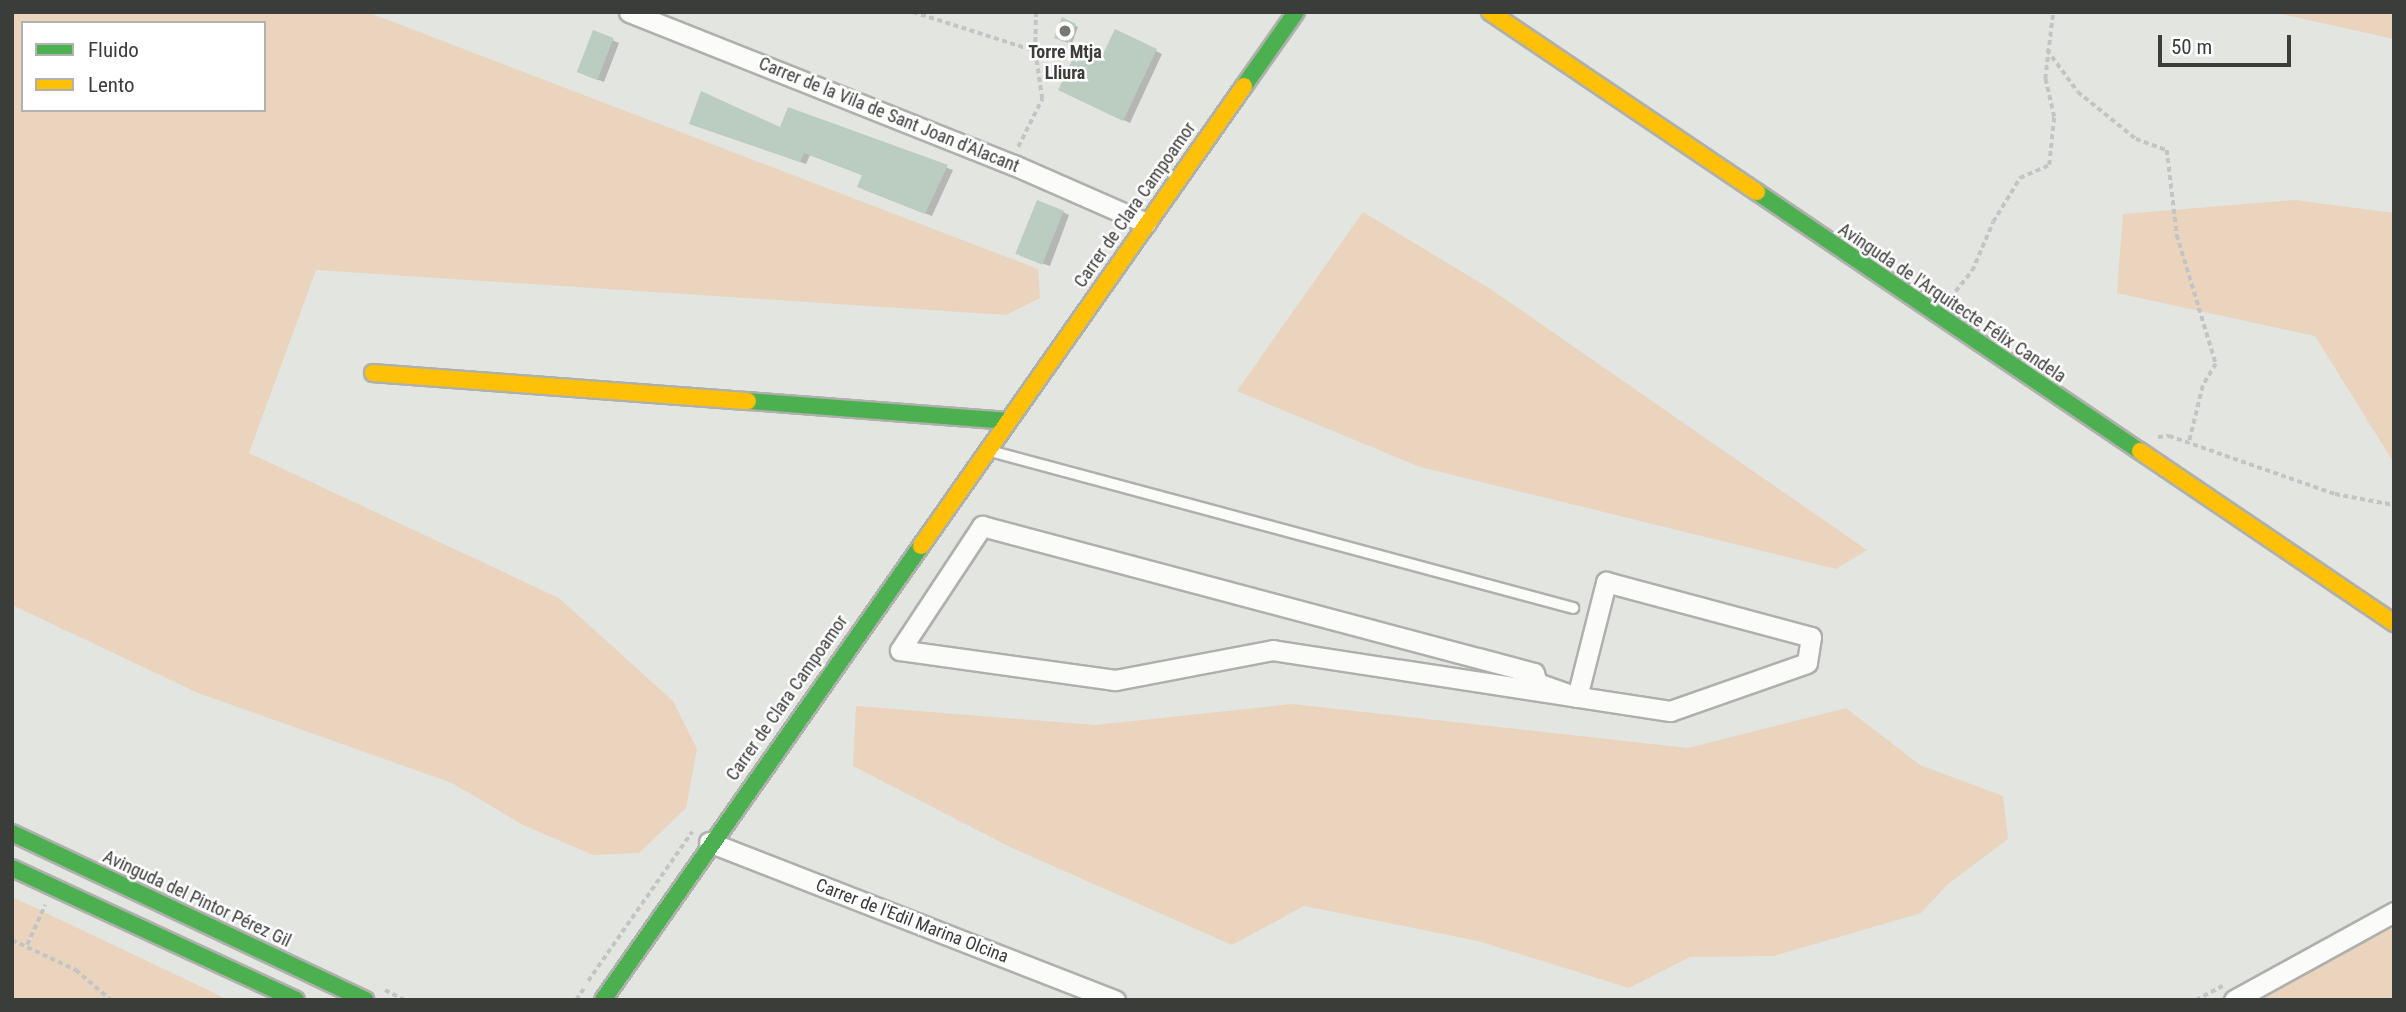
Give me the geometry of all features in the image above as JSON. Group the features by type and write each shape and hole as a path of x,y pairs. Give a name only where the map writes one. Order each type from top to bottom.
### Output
{"street":[{"name":"Carrer de la Vila de Sant Joan d'Alacant","path":"629,12 1014,165 1146,223"},
{"name":"Carrer de Clara Campoamor","path":"603,1000 709,842 1296,12"},
{"name":"Avinguda de l'Arquitecte Félix Candela","path":"1490,12 1919,306 2394,623"},
{"path":"373,373 1007,421"},
{"path":"1577,697 1537,683 1534,673 982,526 900,650 1115,680 1273,650 1670,711 1807,663 1811,637 1606,582 1577,697"},
{"name":"Avinguda del Pintor Pérez Gil","path":"12,833 366,1000"},
{"name":"Carrer de l'Edil Marina Olcina","path":"709,842 1115,1000"},
{"path":"12,868 296,1000"},
{"path":"2234,1000 2394,912"}],"lane":[{"path":"986,450 1573,608"}],"path":[{"path":"913,12 1035,51"},
{"path":"1014,165 1021,135 1042,99 1035,51 1036,12"},
{"path":"1919,306 1954,297 1972,271 1993,222 2020,178 2049,165 2054,117 2045,79 2053,12"},
{"path":"2047,50 2078,92 2136,139 2167,149 2177,235 2216,364 2203,386 2189,443"},
{"path":"2118,439 2169,436 2335,494 2394,505"},
{"path":"12,940 76,970 111,1000"}],"shaded area":[{"path":"12,12 367,12 1038,269 1040,298 1006,315 316,270 249,453 559,598 673,701 697,749 686,808 639,853 593,855 523,825 452,783 198,693 12,605"},
{"path":"2273,12 2394,12 2394,39"},
{"path":"2295,200 2394,213 2394,463 2315,336 2117,293 2123,214"},
{"path":"1363,212 1492,290 1867,550 1836,569 1420,467 1237,391"},
{"path":"1292,704 1688,748 1846,708 1920,765 2003,796 2008,839 1948,884 1921,913 1774,956 1690,957 1629,988 1478,941 1304,906 1232,945 1010,847 853,766 856,706 1095,725"},
{"path":"12,897 42,911 229,1000 12,1000"},
{"path":"2386,929 2394,931 2394,1000 2256,1000"}],"building":[{"name":"Torre Mtja Lliura","path":"1062,17 1076,24 1070,44 1054,38"},
{"path":"1115,29 1157,49 1123,121 1058,90 1078,48 1101,58"},
{"path":"593,30 614,38 597,80 577,72"},
{"path":"701,91 780,127 788,107 948,165 925,214 857,187 862,175 804,153 800,162 689,124"},
{"path":"1037,200 1064,211 1042,265 1015,254"}],"traffic: fast":[{"path":"1244,86 1296,12"},
{"path":"1757,192 2140,451"},
{"path":"748,401 1007,421"},
{"path":"603,1000 921,546"},
{"path":"12,833 366,1000"},
{"path":"12,868 296,1000"}],"traffic: slow":[{"path":"1490,12 1757,192"},
{"path":"921,546 1244,86"},
{"path":"373,373 748,401"},
{"path":"2140,451 2394,623"}],"place":[{"name":"Torre Mtja Lliura","path":"1065,31"}]}
